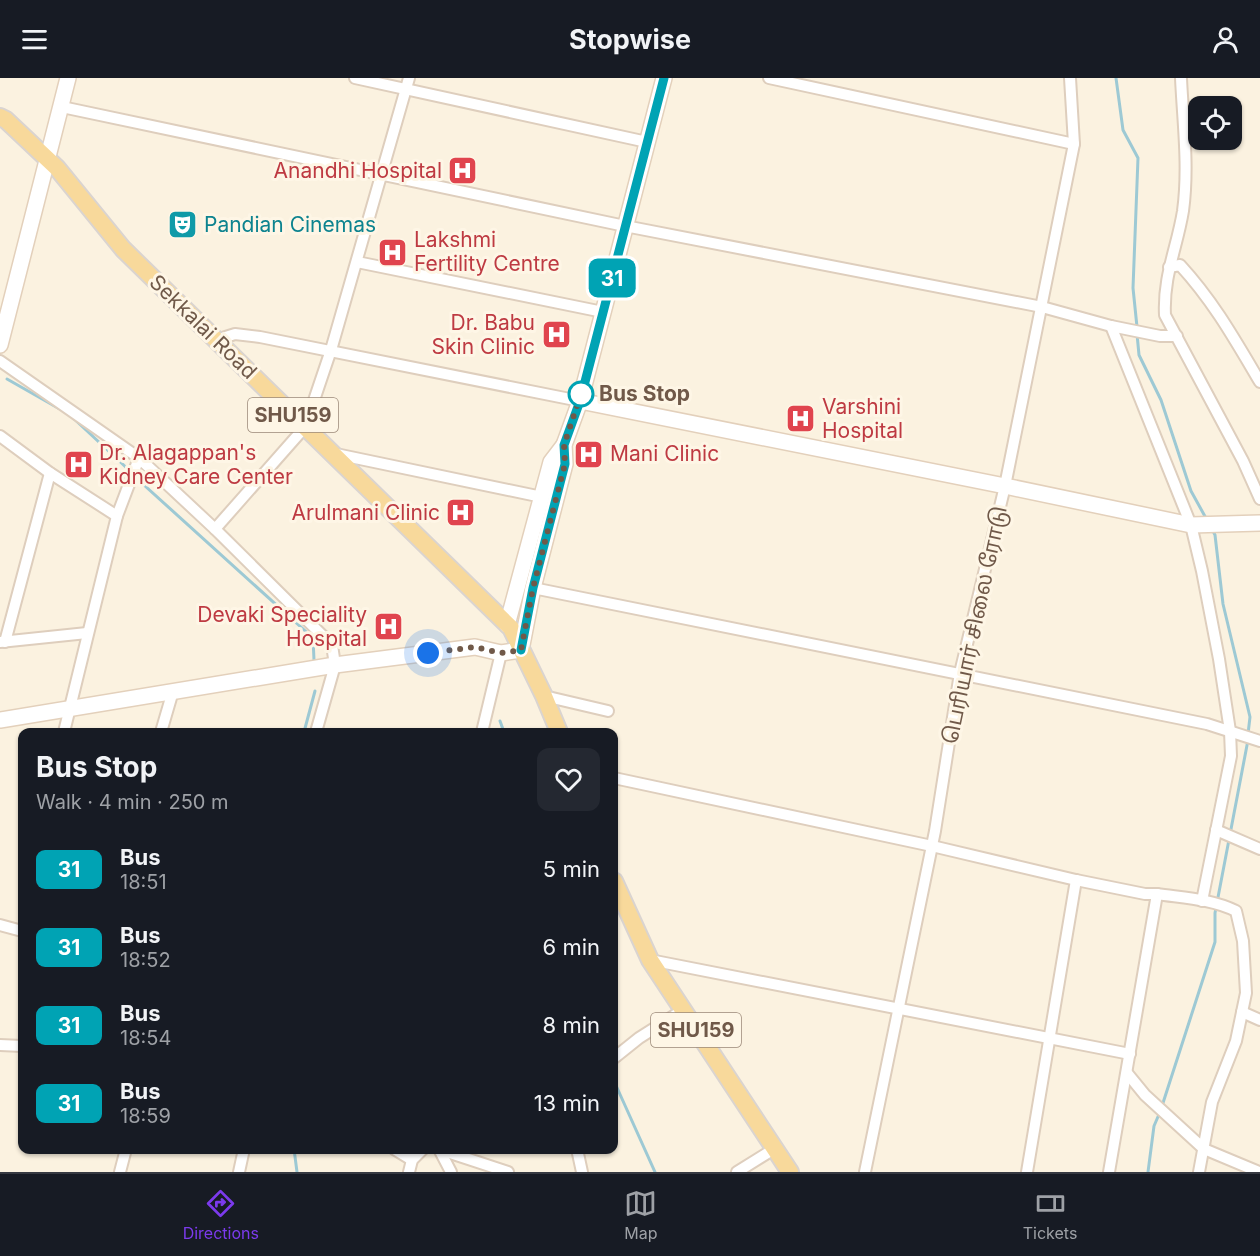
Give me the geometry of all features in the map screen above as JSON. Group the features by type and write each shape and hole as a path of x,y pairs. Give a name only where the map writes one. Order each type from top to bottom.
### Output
{"main road":[{"name":"Sekkalai Road","path":"0,117 57,168 123,249 507,625 516,636 557,728"},
{"name":"SHU159","path":"618,895 650,960 790,1172"}],"street":[{"path":"0,345 68,78"},
{"path":"355,78 408,83 647,142"},
{"path":"507,625 551,462 564,445 580,401 664,78"},
{"path":"769,78 1074,144"},
{"name":"பெரியார் சிலை ரோடு","path":"865,1172 932,846 960,673 1005,486 1074,144 1070,78"},
{"path":"1181,78 1186,172 1182,213 1164,294 1165,315 1243,461 1260,499"},
{"path":"215,529 305,427 331,350 408,83"},
{"path":"62,107 625,226 1042,307 1111,326 1160,336 1177,336"},
{"path":"357,262 603,312"},
{"path":"1169,267 1180,265 1204,291 1232,333 1260,382"},
{"path":"1111,326 1191,525 1219,659 1230,731 1231,756 1204,901"},
{"path":"216,340 235,334 331,350 1191,525 1260,523"},
{"path":"0,361 139,458 215,529 332,645 335,665 317,728"},
{"path":"0,436 50,473 117,516"},
{"path":"0,720 335,665 475,647 501,653 521,650 533,588 565,464 564,445"},
{"path":"332,454 542,497"},
{"path":"65,728 117,516 139,458"},
{"path":"50,473 2,642 87,633"},
{"path":"533,588 1207,724 1260,741"},
{"path":"483,728 501,653"},
{"path":"162,728 173,691"},
{"path":"544,696 608,711"},
{"path":"618,779 1145,894 1204,901 1236,911 1243,940 1246,993 1236,1041 1212,1102 1199,1172"},
{"path":"1216,830 1260,849"},
{"path":"1027,1172 1076,879"},
{"path":"1110,1172 1157,894"},
{"path":"0,925 18,930"},
{"path":"650,960 1130,1054"},
{"path":"618,1055 639,1038 683,1010"},
{"path":"1242,1012 1260,1020"},
{"path":"0,1045 18,1046"},
{"path":"1127,1074 1145,1095 1204,1149 1259,1172"},
{"path":"737,1172 774,1149"},
{"path":"120,1172 125,1154"},
{"path":"239,1172 243,1154"},
{"path":"402,1154 412,1160"},
{"path":"409,1172 412,1160 418,1154"},
{"path":"442,1154 451,1172"},
{"path":"452,1154 508,1172"},
{"path":"579,1154 582,1172"}],"waterway":[{"path":"1116,78 1123,130 1138,158 1133,288 1137,327"},
{"path":"1137,334 1139,355 1161,400 1191,491 1207,520"},
{"path":"7,379 58,408"},
{"path":"71,416 130,471"},
{"path":"134,476 313,638 314,660"},
{"path":"1212,529 1215,535 1223,604 1250,717 1248,734"},
{"path":"305,728 315,691"},
{"path":"500,721 503,728"},
{"path":"1162,1106 1215,942 1215,913 1248,740"},
{"path":"618,1090 655,1172"},
{"path":"1148,1172 1154,1126 1160,1112"},
{"path":"295,1154 297,1172"}],"bus line":[{"name":"31","path":"521,650 533,588 565,464 564,445 580,401 664,78"}],"place":[{"name":"Anandhi Hospital","path":"463,171"},
{"name":"Pandian Cinemas","path":"183,225"},
{"name":"Lakshmi Fertility Centre","path":"393,252"},
{"name":"Dr. Babu Skin Clinic","path":"556,335"},
{"name":"Bus Stop","path":"581,394"},
{"name":"Varshini Hospital","path":"801,419"},
{"name":"Mani Clinic","path":"589,454"},
{"name":"Dr. Alagappan's Kidney Care Center","path":"78,465"},
{"name":"Arulmani Clinic","path":"461,513"},
{"name":"Devaki Speciality Hospital","path":"388,627"}],"route":[{"path":"428,653 475,647 501,653 521,650 533,588 565,464 564,445 581,394"}]}
